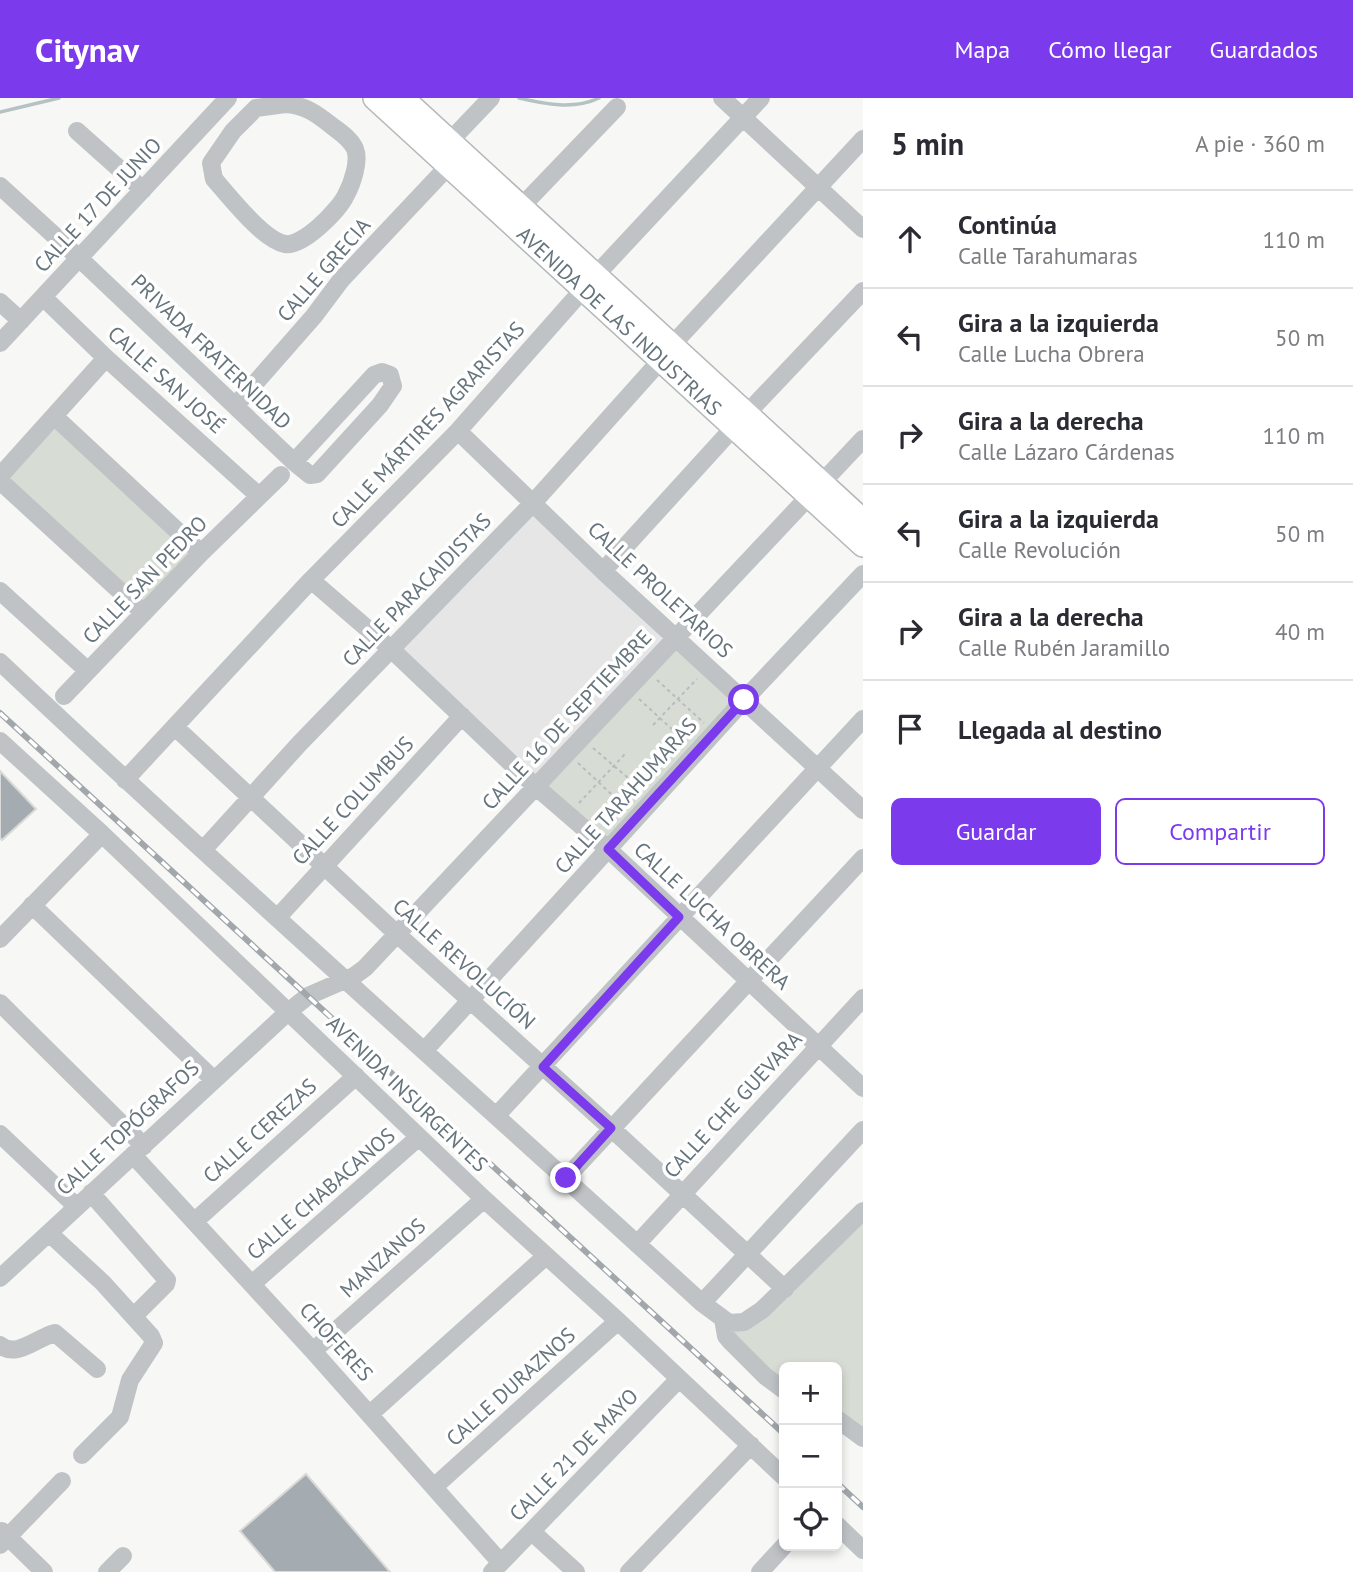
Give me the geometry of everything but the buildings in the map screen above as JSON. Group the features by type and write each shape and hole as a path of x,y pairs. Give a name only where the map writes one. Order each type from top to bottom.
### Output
{"main road":[{"name":"AVENIDA DE LAS INDUSTRIAS","path":"375,98 521,207 590,283"},
{"name":"AVENIDA DE LAS INDUSTRIAS","path":"402,98 453,154 740,421 816,489 863,521"},
{"name":"AVENIDA DE LAS INDUSTRIAS","path":"816,489 863,545"}],"street":[{"name":"CALLE 17 DE JUNIO","path":"0,343 228,98"},
{"path":"722,98 863,229"},
{"name":"CALLE MÁRTIRES AGRARISTAS","path":"125,780 312,580 458,431 761,98"},
{"name":"CALLE GRECIA","path":"235,406 314,316 341,280 453,154 487,102"},
{"path":"292,104 316,113 350,141 356,151 352,181 342,202 299,242 283,243 267,234 211,173 213,157 233,131 261,106 292,104"},
{"path":"521,207 617,107"},
{"path":"213,114 233,131"},
{"path":"76,131 143,190"},
{"name":"CALLE PARACAIDISTAS","path":"203,850 250,797 533,503 666,352 863,139"},
{"name":"PRIVADA FRATERNIDAD","path":"0,186 235,406 288,469 313,475 380,405 393,386 390,376 382,372 374,375 288,469"},
{"path":"604,570 863,291"},
{"name":"CALLE SAN JOSÉ","path":"43,297 106,358 259,496"},
{"path":"0,302 21,321"},
{"path":"106,358 0,478 144,613"},
{"path":"54,416 201,553"},
{"name":"CALLE PROLETARIOS","path":"458,431 676,638 863,810"},
{"name":"CALLE 16 DE SEPTIEMBRE","path":"288,1012 308,996 365,968 863,439"},
{"name":"CALLE SAN PEDRO","path":"64,696 201,553 288,469"},
{"name":"CALLE TARAHUMARAS","path":"424,1051 744,700 863,574"},
{"name":"CALLE LUCHA OBRERA","path":"312,580 392,650 535,786 608,849 863,1088"},
{"path":"0,591 88,671"},
{"name":"AVENIDA INSURGENTES","path":"0,662 345,980 702,1303 726,1321"},
{"name":"CALLE COLUMBUS","path":"278,916 462,716"},
{"path":"497,1115 863,719"},
{"name":"CALLE REVOLUCIÓN","path":"175,727 785,1289"},
{"name":"AVENIDA INSURGENTES","path":"0,741 102,834 484,1199 779,1472"},
{"path":"0,939 102,834"},
{"path":"566,1178 863,858"},
{"path":"32,905 214,1080"},
{"name":"CALLE CHE GUEVARA","path":"637,1244 863,998"},
{"name":"CHOFERES","path":"0,1003 138,1151 195,1221 370,1414 434,1487 496,1568"},
{"name":"CALLE TOPÓGRAFOS","path":"3,1271 49,1233 288,1012"},
{"name":"CALLE CEREZAS","path":"195,1221 356,1076"},
{"path":"702,1303 863,1130"},
{"path":"0,1134 77,1207"},
{"name":"CALLE CHABACANOS","path":"252,1284 419,1137"},
{"path":"91,1193 167,1280 134,1316"},
{"name":"MANZANOS","path":"313,1351 484,1199"},
{"path":"779,1386 765,1376 726,1336 726,1321 737,1324 753,1317 863,1211"},
{"path":"49,1233 103,1283 134,1316 154,1343 130,1380 120,1417 82,1455"},
{"path":"370,1414 546,1256"},
{"name":"CALLE DURAZNOS","path":"434,1487 618,1321"},
{"path":"0,1345 6,1350 15,1350 55,1333 97,1369"},
{"name":"CALLE 21 DE MAYO","path":"496,1568 679,1378"},
{"path":"842,1423 863,1438"},
{"path":"628,1572 751,1446"},
{"path":"44,1572 3,1537 62,1481"},
{"path":"842,1530 863,1550"},
{"path":"532,1532 576,1572"},
{"path":"760,1572 780,1551"},
{"path":"107,1572 123,1556"}],"path":[{"path":"653,725 698,678"},
{"path":"657,680 705,724"},
{"path":"639,699 687,742"},
{"path":"593,748 642,790"},
{"path":"572,796 579,803 625,754"},
{"path":"572,770 578,763 625,807 619,814"}],"shaded area":[{"path":"54,416 201,553 144,613 0,476"},
{"path":"534,512 676,638 535,786 392,650"},
{"path":"676,638 744,700 608,849 535,786"},
{"path":"863,1207 863,1438 842,1423 842,1362 779,1362 779,1386 745,1357 729,1323 737,1324"}],"waterway":[{"path":"0,112 59,98"},
{"path":"519,98 570,105 599,98"}],"railway":[{"path":"0,713 779,1429"},
{"path":"842,1488 863,1507"}],"route":[{"path":"566,1178 611,1128 543,1067 679,917 608,849 744,700"}]}
